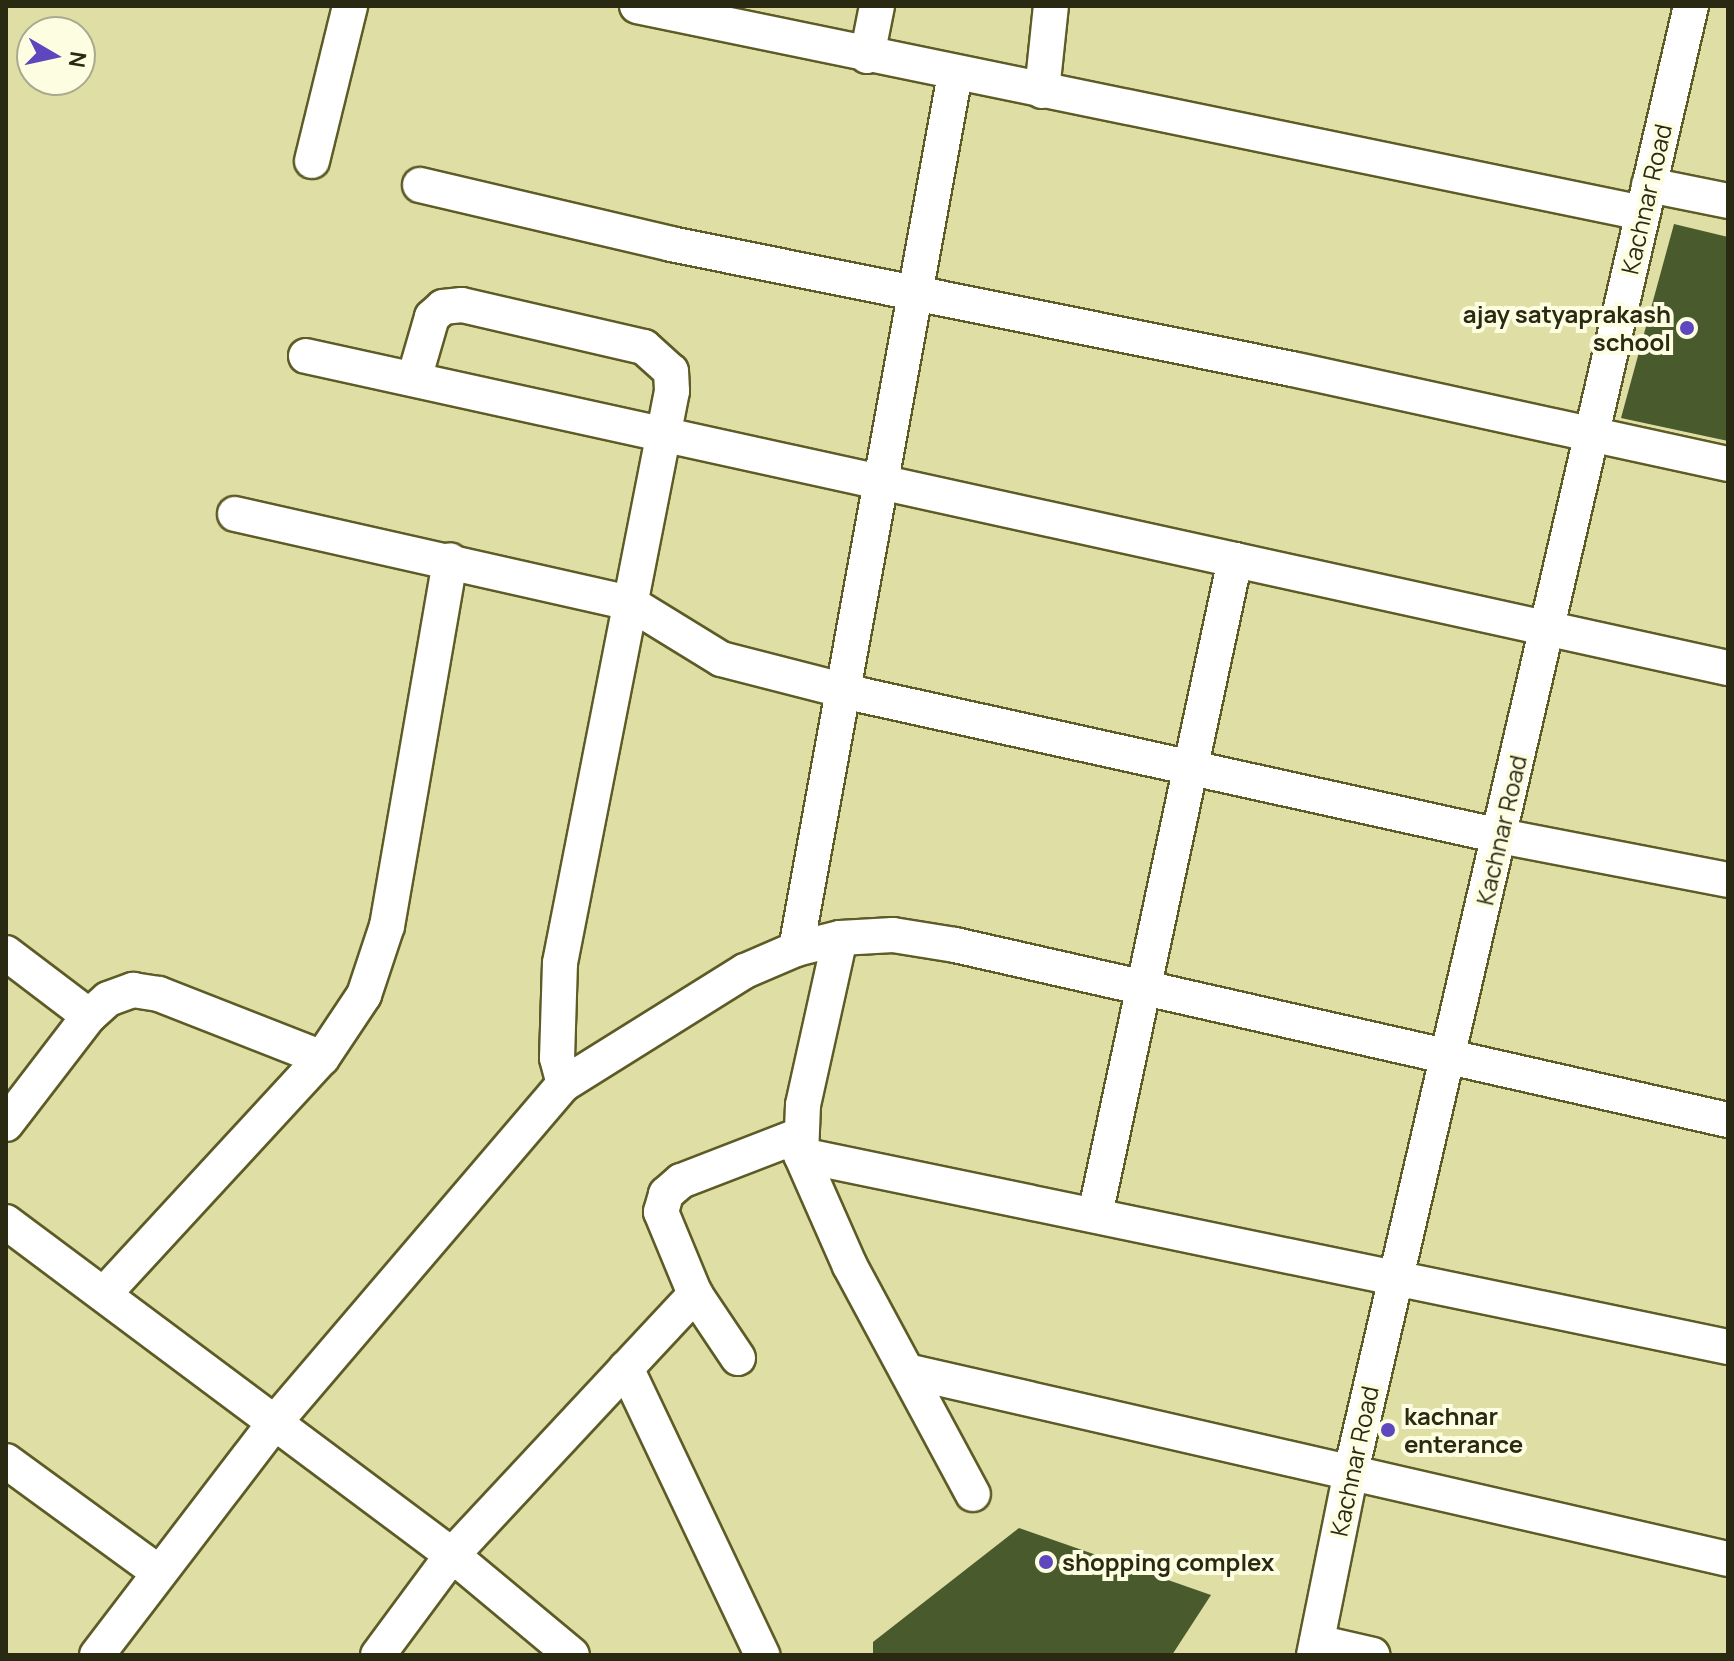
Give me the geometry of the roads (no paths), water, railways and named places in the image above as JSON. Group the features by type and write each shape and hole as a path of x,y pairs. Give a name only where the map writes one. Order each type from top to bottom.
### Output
{"street":[{"path":"312,161 350,6"},
{"path":"637,6 718,14 867,56 1042,91 1646,199 1728,201"},
{"path":"867,56 877,6"},
{"path":"1042,91 1051,6"},
{"name":"Kachnar Road","path":"1316,1649 1350,1476 1549,630 1589,433 1691,6"},
{"path":"796,949 840,690 882,480 955,74"},
{"path":"420,185 914,296 1728,464"},
{"path":"414,379 432,317 443,307 462,305 644,347 671,371 663,433 560,963 557,1058 564,1084"},
{"path":"306,356 1728,668"},
{"path":"235,514 630,603 721,659 840,690 1500,836 1728,880"},
{"path":"104,1294 322,1058 364,995 387,926 450,560"},
{"path":"1095,1215 1194,767 1235,560"},
{"path":"97,1655 275,1422 564,1084 745,971 796,949 840,938 893,935 955,945 1447,1059 1728,1120"},
{"path":"840,938 800,1145 850,1266 973,1494"},
{"path":"6,953 89,1016"},
{"path":"6,1124 89,1016 108,999 133,990 159,994 322,1058"},
{"path":"738,1358 695,1294 661,1212 666,1194 681,1181 800,1145 1095,1215 1728,1347"},
{"path":"6,1222 452,1555 572,1655"},
{"path":"378,1655 452,1555 695,1294"},
{"path":"626,1368 762,1655"},
{"path":"907,1371 1350,1476 1728,1559"},
{"path":"6,1461 158,1572"},
{"path":"1316,1649 1373,1655"}],"place":[{"name":"ajay satyaprakash school","path":"1687,328"},
{"name":"kachnar enterance","path":"1388,1430"},
{"name":"shopping complex","path":"1046,1562"}]}
